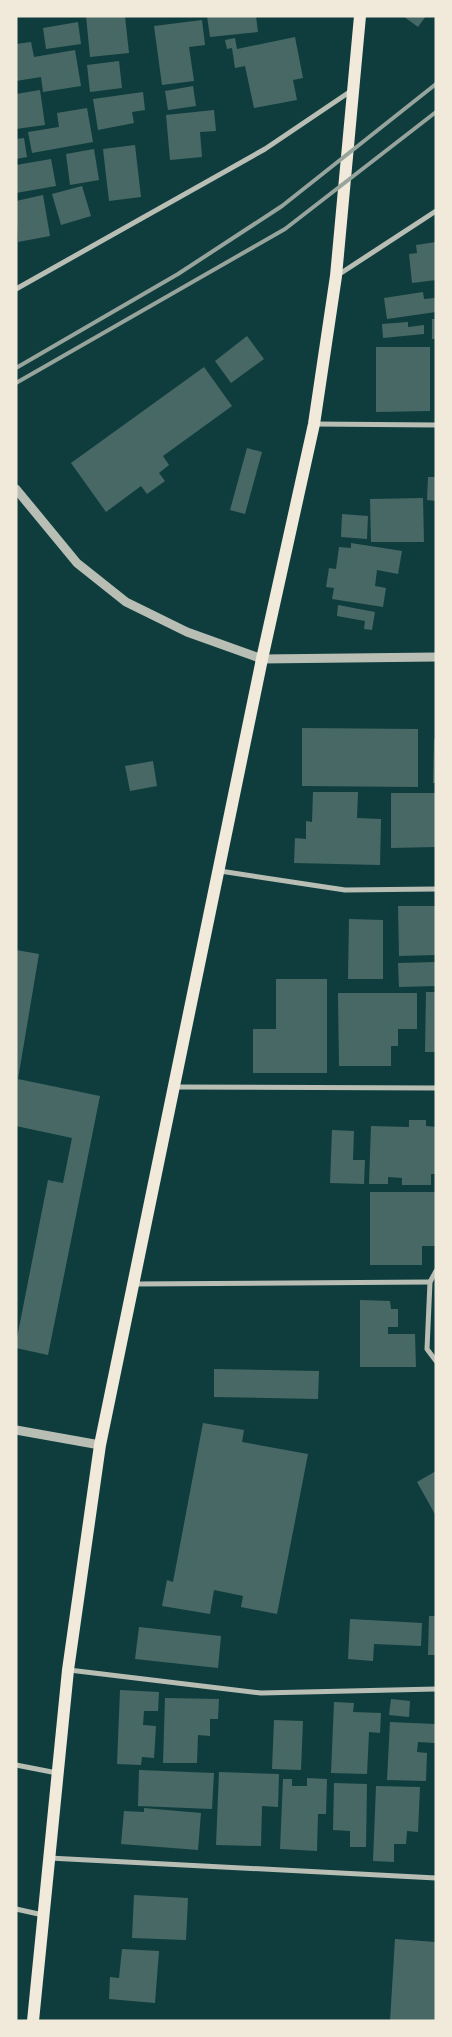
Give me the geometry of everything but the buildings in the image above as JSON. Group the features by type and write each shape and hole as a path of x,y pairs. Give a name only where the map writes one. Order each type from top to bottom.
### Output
{"main road":[{"path":"33,2021 68,1670 100,1446 176,1087 262,659 314,424 336,276 360,16"}],"street":[{"path":"16,289 265,148 352,91"},
{"path":"336,276 436,211"},
{"path":"314,424 436,425"},
{"path":"16,489 77,563 126,602 187,632 262,659 436,657"},
{"path":"220,870 345,890 436,889"},
{"path":"176,1087 436,1088"},
{"path":"436,1271 430,1282 427,1349 436,1361"},
{"path":"134,1284 430,1282"},
{"path":"16,1430 100,1446"},
{"path":"68,1670 261,1693 436,1689"},
{"path":"16,1765 57,1773"},
{"path":"49,1858 436,1878"},
{"path":"16,1909 43,1915"}],"railway":[{"path":"16,368 178,274 282,206 436,84"},
{"path":"16,383 285,229 436,112"}]}
